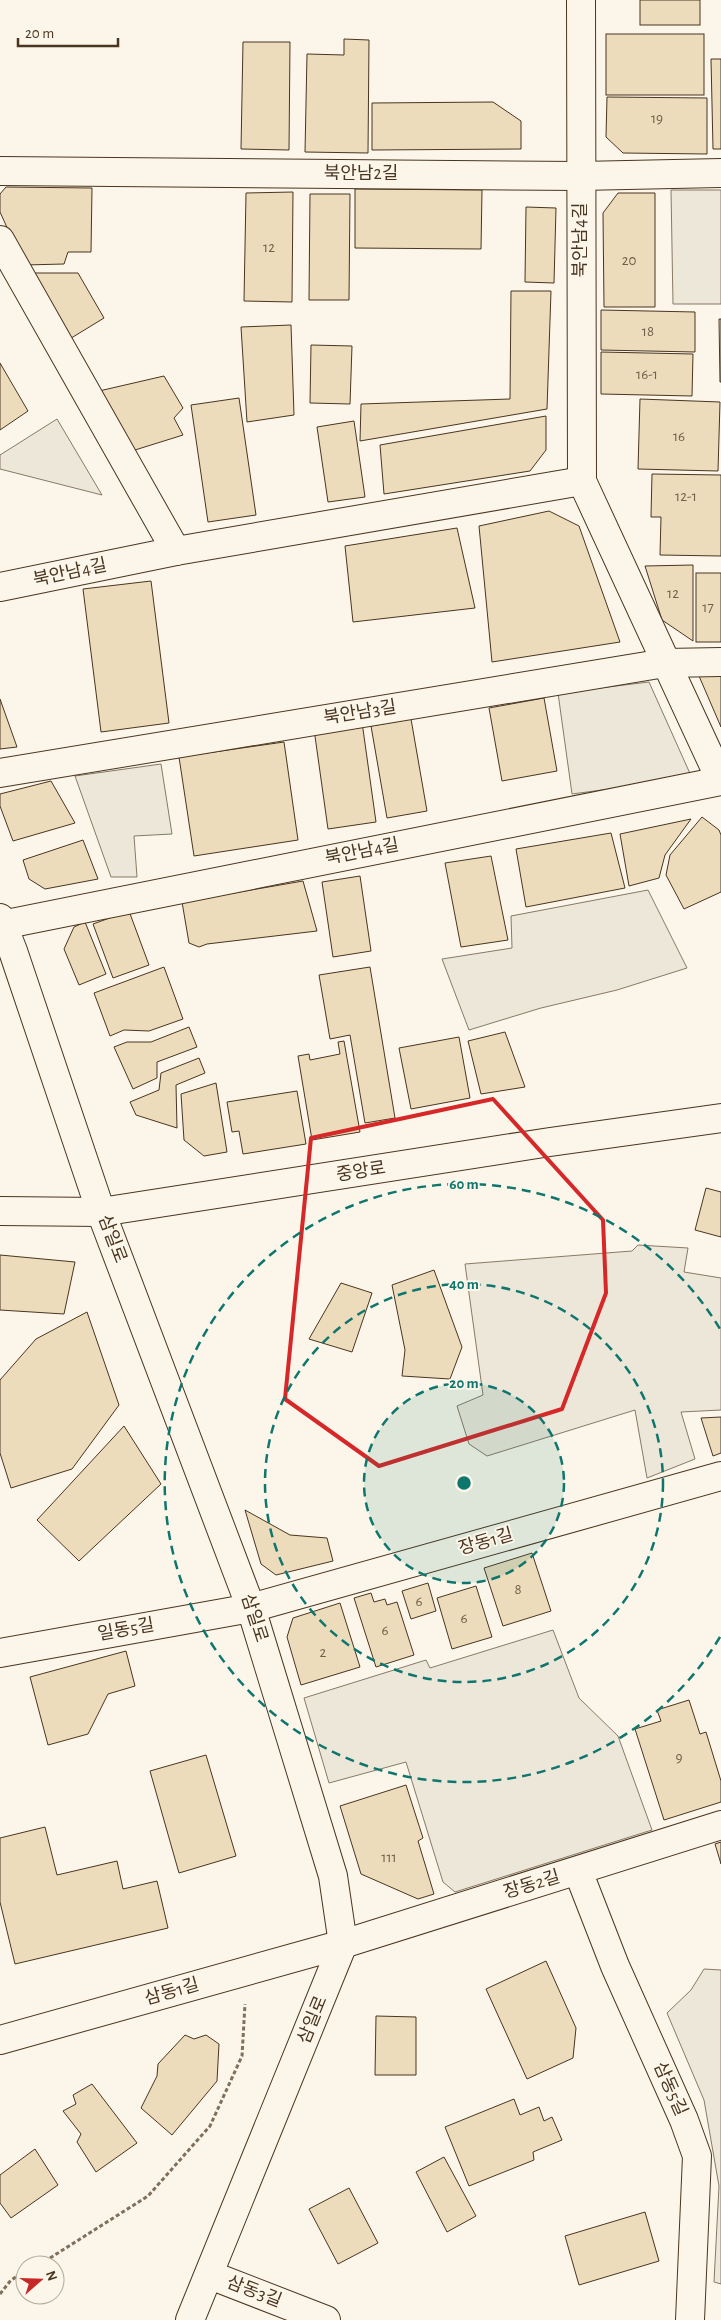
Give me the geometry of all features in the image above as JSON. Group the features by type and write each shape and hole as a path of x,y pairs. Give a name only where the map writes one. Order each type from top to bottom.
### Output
{"street":[{"name":"북안남4길","path":"1,922 721,781 582,481 581,0"},
{"name":"북안남2길","path":"0,171 580,176 721,173"},
{"path":"0,240 176,551"},
{"name":"북안남4길","path":"0,587 176,551 582,481"},
{"name":"북안남3길","path":"0,773 666,663 721,662"},
{"name":"삼일로","path":"1,922 101,1212 251,1608 334,1876 343,1944 210,2275 190,2320"},
{"name":"중앙로","path":"0,1211 101,1212 550,1142 721,1118"},
{"name":"장동1길","path":"251,1608 721,1476"},
{"name":"일동5길","path":"0,1653 251,1608"},
{"name":"장동2길","path":"343,1944 721,1826"},
{"name":"삼동5길","path":"578,1871 615,1966 684,2120 697,2156 690,2320"},
{"name":"삼동1길","path":"0,2040 343,1944"},
{"name":"삼동3길","path":"210,2275 326,2320"}],"path":[{"path":"54,2255 148,2196 210,2126 242,2056 250,1970"},
{"path":"0,2294 15,2278"}],"highlighted area":[{"path":"493,1099 603,1220 606,1293 562,1409 379,1466 285,1399 311,1138"}],"shaded area":[{"path":"671,190 721,190 721,304 673,304"},
{"path":"57,419 102,495 0,469 0,455"},
{"path":"649,682 692,778 572,794 558,693"},
{"path":"161,764 172,834 134,836 137,877 111,877 75,776"},
{"path":"648,890 687,968 617,990 541,1008 469,1030 442,959 512,948 511,916"},
{"path":"638,1245 688,1248 684,1272 721,1278 721,1410 681,1412 695,1459 647,1478 635,1410 487,1456 469,1444 457,1406 483,1395 465,1264 632,1251"},
{"path":"553,1630 579,1698 618,1736 652,1830 455,1892 443,1882 406,1762 329,1783 304,1698 426,1660 430,1668"},
{"path":"704,1969 721,1970 721,2284 714,2282 719,2186 704,2100 667,2013 691,1990"}],"building":[{"path":"640,0 700,0 700,25 640,25"},
{"path":"606,34 704,34 704,95 606,95"},
{"path":"344,39 369,40 368,153 305,152 307,54 344,55"},
{"path":"243,42 290,42 289,150 241,149"},
{"path":"711,59 721,59 721,149 713,149"},
{"path":"607,97 707,98 707,154 623,153 606,137"},
{"path":"493,102 521,121 521,149 372,150 372,103"},
{"path":"6,187 92,188 91,252 68,252 64,264 24,265 0,212 0,194"},
{"path":"355,189 482,190 481,249 355,248"},
{"path":"293,192 292,302 244,301 246,193"},
{"path":"618,193 655,193 655,307 604,307 603,213"},
{"path":"310,194 350,194 349,300 309,300"},
{"path":"526,207 556,208 554,283 525,282"},
{"path":"30,273 78,273 104,318 68,340"},
{"path":"511,291 551,291 547,409 360,441 361,404 510,399"},
{"path":"601,310 695,312 695,352 601,350"},
{"path":"719,319 721,319 721,382 720,382"},
{"path":"291,325 294,415 247,422 241,327"},
{"path":"311,345 352,346 350,404 310,403"},
{"path":"601,352 693,354 692,396 601,394"},
{"path":"0,363 28,411 0,430"},
{"path":"164,376 183,408 174,418 183,435 135,450 99,391"},
{"path":"239,398 256,515 208,522 191,405"},
{"path":"640,399 720,402 718,471 638,469"},
{"path":"546,416 546,450 530,471 384,494 380,445"},
{"path":"354,421 365,497 328,502 317,427"},
{"path":"652,474 721,475 721,556 660,555 661,517 651,517"},
{"path":"549,511 579,526 620,642 492,662 479,526"},
{"path":"457,528 475,608 353,622 345,546"},
{"path":"693,565 693,641 662,620 645,566"},
{"path":"696,573 721,573 721,642 696,642"},
{"path":"151,581 169,723 101,732 83,589"},
{"path":"721,667 721,727 699,676"},
{"path":"544,698 557,771 502,781 489,708"},
{"path":"0,699 17,747 0,749"},
{"path":"411,719 427,811 387,818 371,726"},
{"path":"362,722 376,822 328,829 314,729"},
{"path":"284,742 298,840 194,856 179,757"},
{"path":"51,781 75,823 13,841 0,806 0,794"},
{"path":"702,817 719,830 721,835 721,892 684,909 666,875 670,855"},
{"path":"691,819 665,855 659,878 629,886 620,834"},
{"path":"611,833 625,888 526,907 516,849"},
{"path":"83,840 98,879 45,889 29,879 23,860"},
{"path":"491,856 508,940 461,947 445,863"},
{"path":"360,876 371,951 333,957 322,882"},
{"path":"303,881 317,931 207,944 199,947 189,943 182,902"},
{"path":"129,911 149,965 113,978 93,924"},
{"path":"85,922 106,974 79,985 64,949 74,927"},
{"path":"164,967 183,1019 149,1031 124,1030 110,1036 94,993"},
{"path":"370,967 395,1118 365,1123 350,1035 330,1039 319,975"},
{"path":"189,1027 197,1047 157,1062 157,1078 133,1089 114,1047 127,1042 151,1042"},
{"path":"505,1032 525,1087 481,1094 468,1041"},
{"path":"459,1037 470,1098 411,1109 399,1048"},
{"path":"344,1041 360,1132 312,1140 298,1056 309,1054 310,1060 340,1054 338,1042"},
{"path":"199,1058 205,1073 176,1085 177,1128 136,1115 130,1102 159,1090 161,1073"},
{"path":"216,1083 227,1152 204,1156 184,1140 181,1094"},
{"path":"297,1091 306,1144 243,1154 239,1131 232,1132 227,1102"},
{"path":"706,1188 721,1192 721,1237 695,1230"},
{"path":"0,1255 75,1262 64,1314 0,1310"},
{"path":"434,1270 462,1347 450,1379 402,1376 405,1350 392,1285"},
{"path":"341,1283 372,1293 352,1352 309,1339"},
{"path":"87,1312 119,1405 72,1469 11,1488 0,1453 0,1380 36,1339"},
{"path":"721,1417 721,1453 713,1456 701,1418"},
{"path":"124,1426 161,1484 79,1561 37,1520"},
{"path":"245,1510 290,1535 327,1538 333,1561 276,1575 261,1564"},
{"path":"532,1553 551,1611 503,1626 484,1568"},
{"path":"428,1583 436,1611 411,1619 402,1591"},
{"path":"476,1586 492,1637 452,1649 437,1598"},
{"path":"371,1593 374,1602 385,1599 387,1605 397,1602 414,1655 376,1667 354,1598"},
{"path":"340,1603 360,1667 301,1685 287,1637 293,1618"},
{"path":"126,1651 135,1686 108,1694 88,1734 48,1745 30,1677"},
{"path":"689,1700 700,1734 706,1732 721,1781 721,1802 664,1820 635,1729 661,1721 657,1710"},
{"path":"206,1755 236,1856 179,1873 150,1771"},
{"path":"406,1785 423,1838 418,1841 434,1894 418,1899 361,1874 340,1806"},
{"path":"45,1827 57,1875 117,1861 123,1889 157,1881 168,1928 15,1964 0,1902 0,1838"},
{"path":"721,1842 721,1864 715,1844"},
{"path":"546,1961 576,2028 573,2058 527,2079 486,1989"},
{"path":"376,2016 416,2017 416,2075 375,2075"},
{"path":"185,2035 194,2039 206,2035 219,2044 217,2081 172,2135 141,2108 157,2076 158,2064"},
{"path":"92,2084 137,2143 96,2172 77,2142 81,2134 63,2111 76,2104 73,2095"},
{"path":"514,2099 520,2115 539,2107 544,2121 552,2117 562,2140 533,2152 534,2160 469,2186 445,2127"},
{"path":"35,2149 58,2185 11,2218 0,2203 0,2175"},
{"path":"444,2157 476,2216 447,2232 416,2172"},
{"path":"349,2188 378,2243 338,2264 309,2209"},
{"path":"645,2212 659,2261 579,2285 565,2236"}]}
